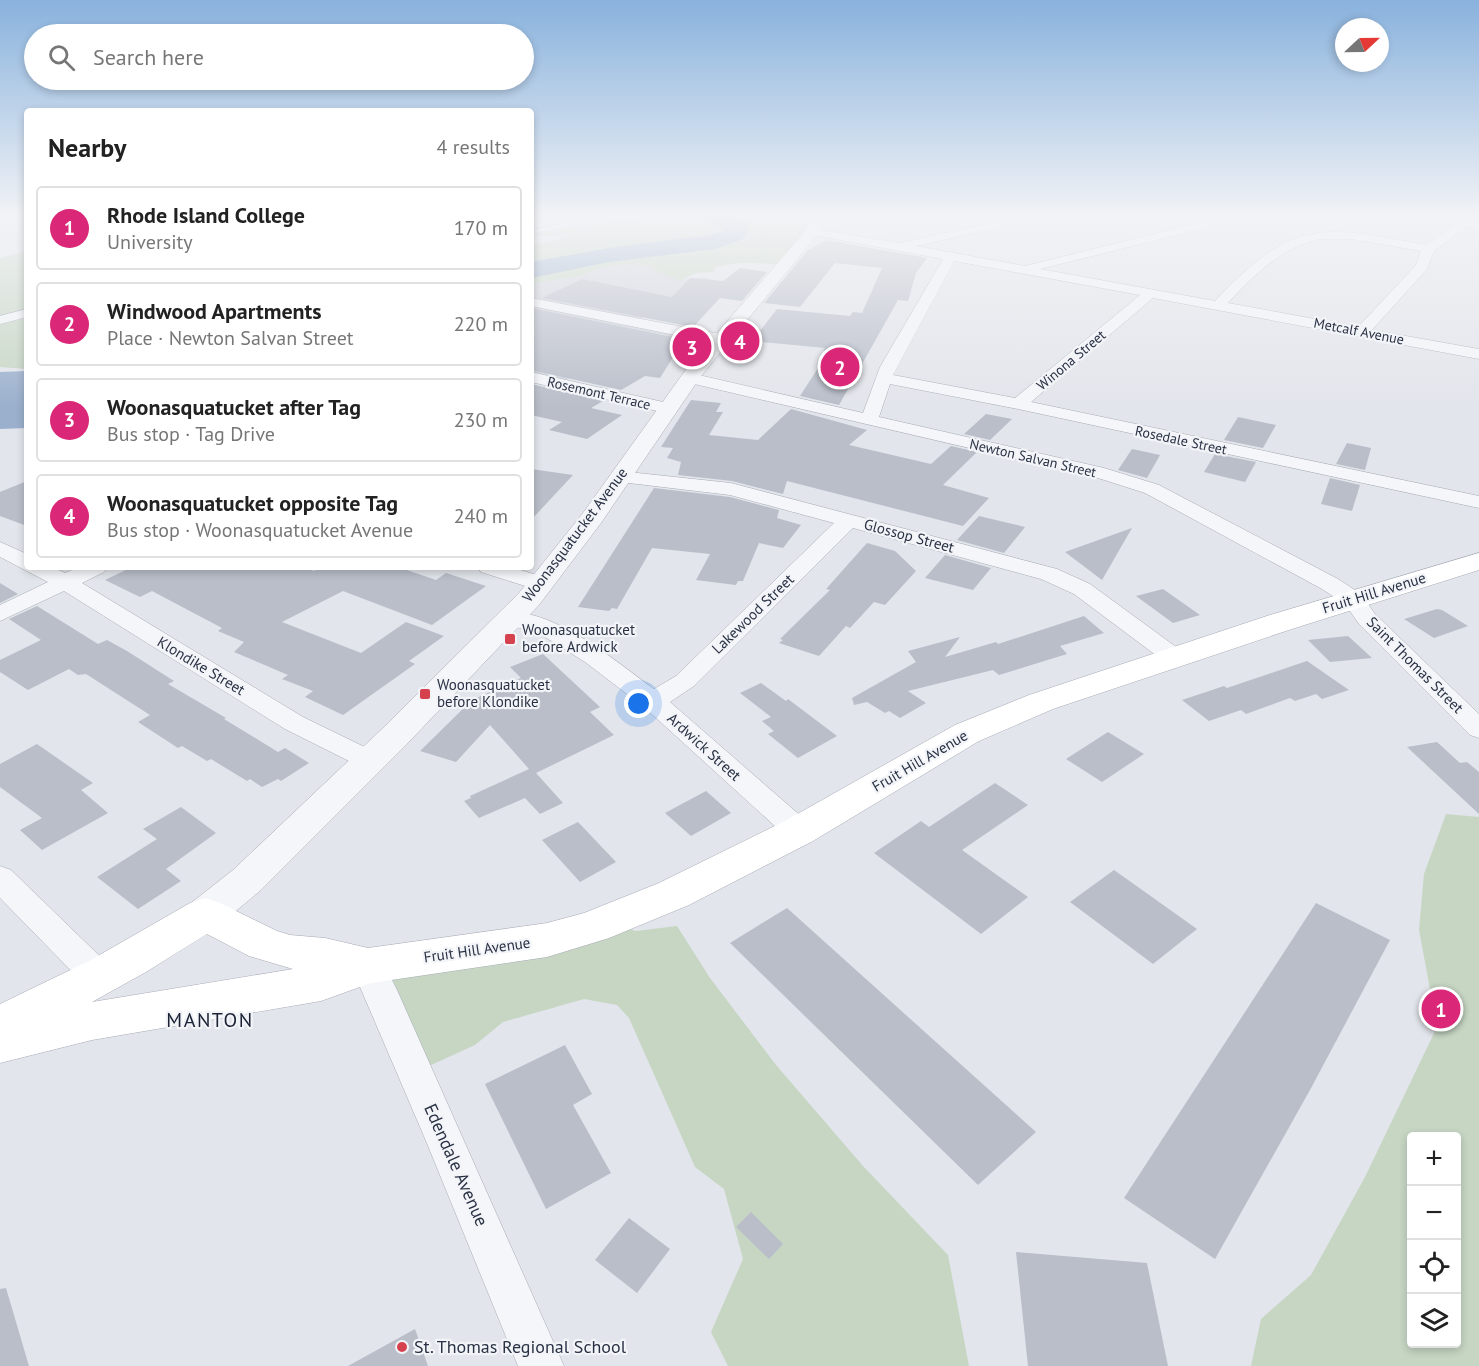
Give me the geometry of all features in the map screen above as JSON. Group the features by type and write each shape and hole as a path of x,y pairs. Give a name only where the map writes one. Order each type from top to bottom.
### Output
{"main road":[{"name":"Fruit Hill Avenue","path":"0,1043 92,1021 321,983 368,966 548,940 594,926 674,894 799,831 967,734 1078,687 1479,561"},
{"name":"Fruit Hill Avenue","path":"205,914 264,944 290,952 326,955 368,966"},
{"name":"Woonasquatucket Avenue","path":"100,978 156,947 205,914"},
{"path":"0,1025 100,978"}],"street":[{"name":"Woonasquatucket Avenue","path":"205,914 247,880 511,620 541,584 666,408 769,280"},
{"path":"869,420 893,358 937,280"},
{"name":"Metcalf Avenue","path":"1080,280 1479,354"},
{"path":"1219,305 1244,280"},
{"path":"1362,332 1410,280"},
{"name":"Winona Street","path":"1018,404 1151,293"},
{"path":"534,303 720,339"},
{"path":"0,320 24,314"},
{"name":"Rosemont Terrace","path":"534,378 666,408"},
{"name":"Newton Salvan Street","path":"690,378 1104,474 1152,489 1330,584 1353,599"},
{"name":"Rosedale Street","path":"884,378 1018,404 1479,502"},
{"name":"Glossop Street","path":"619,477 731,489 1064,580 1082,589 1174,657"},
{"name":"Lakewood Street","path":"653,701 685,681 849,520"},
{"path":"0,549 24,561"},
{"name":"Klondike Street","path":"41,570 294,723 369,760"},
{"path":"0,614 90,570"},
{"path":"498,570 541,584"},
{"name":"Saint Thomas Street","path":"1353,599 1367,619 1479,729"},
{"name":"Ardwick Street","path":"511,620 546,626 653,701 799,831"},
{"path":"0,878 100,978"},
{"name":"Edendale Avenue","path":"368,966 385,997 394,1026 463,1178 541,1366"}],"shaded area":[{"path":"559,280 712,280 685,299 635,321 717,340 695,361 647,354 588,369 556,385 534,381 534,284"}],"green space":[{"path":"0,280 24,280 24,369 0,367"},
{"path":"534,280 559,280 534,284"},
{"path":"1446,814 1479,817 1479,1366 1251,1366 1261,1319 1311,1275 1365,1177 1437,1027 1419,930 1424,874"},
{"path":"608,922 636,931 677,926 710,978 776,1065 863,1166 948,1255 969,1366 728,1366 711,1332 743,1259 724,1189 695,1167 629,1018 617,1005 584,999 503,1022 475,1045 409,1075 372,981"}],"water":[{"path":"24,371 24,428 0,429 0,372"}],"building":[{"path":"580,280 672,297 688,280 760,280 742,301 720,298 693,327 542,298"},
{"path":"783,280 822,280 800,307 764,303"},
{"path":"877,280 914,280 908,301 898,300 839,405 800,396 829,351 823,351 825,348 752,341 777,309 850,316 853,312 862,313"},
{"path":"534,309 689,342 675,354 660,378 645,376 621,390 534,371"},
{"path":"534,385 603,401 591,408 622,415 587,439 549,430 562,422 534,416"},
{"path":"691,400 721,403 716,412 723,412 709,435 758,440 791,409 867,430 849,445 931,464 951,446 977,452 943,485 989,498 963,526 787,481 783,494 732,481 678,475 681,462 667,458 673,448 661,447"},
{"path":"986,414 1012,419 990,440 964,434"},
{"path":"1238,417 1276,425 1263,448 1224,440"},
{"path":"1347,443 1371,448 1365,470 1336,464"},
{"path":"1132,449 1160,455 1147,478 1118,470"},
{"path":"1215,454 1256,462 1245,482 1204,472"},
{"path":"534,469 573,475 534,517"},
{"path":"1330,478 1360,485 1352,511 1321,504"},
{"path":"24,482 24,525 0,516 0,492"},
{"path":"654,488 730,497 779,510 777,518 801,525 783,548 759,543 743,581 738,581 736,585 696,580 710,554 652,548 617,609 612,608 609,611 578,607"},
{"path":"979,516 1025,527 1004,553 957,540"},
{"path":"1132,528 1102,580 1065,552"},
{"path":"867,543 895,551 916,571 885,605 874,602 850,628 846,626 819,656 779,643 783,640 780,639 830,590 826,589"},
{"path":"945,555 991,568 973,590 925,578"},
{"path":"126,570 407,570 436,580 446,573 486,586 432,625 343,591 282,622 361,653 406,622 444,636 409,661 415,664 343,715 305,697 313,691 282,679 288,675 234,652 244,642 218,631 222,628 152,591 140,597 105,580"},
{"path":"0,583 18,594 0,603"},
{"path":"1163,589 1200,615 1173,623 1136,596"},
{"path":"37,606 98,644 107,640 127,651 174,681 168,684 226,718 224,719 278,752 285,748 309,763 281,781 278,779 262,787 250,779 247,781 211,759 207,761 182,746 178,748 138,722 150,715 86,674 78,675 69,669 28,690 0,672 0,660 41,640 9,619"},
{"path":"1437,609 1468,626 1434,638 1404,619"},
{"path":"1084,616 1104,633 1060,646 1067,654 999,675 993,670 908,691 926,703 900,718 889,711 885,713 867,702 854,705 852,698 916,662 908,651 960,637 945,657 996,642 998,644"},
{"path":"1348,636 1372,658 1330,662 1308,640"},
{"path":"543,654 600,707 590,712 614,735 536,773 563,803 540,814 525,798 479,818 464,801 471,798 470,796 529,769 490,725 456,762 420,751 472,700 521,678 510,667"},
{"path":"1307,661 1349,690 1322,699 1316,694 1295,701 1290,698 1246,714 1241,710 1209,721 1182,700 1224,686 1227,688"},
{"path":"761,683 786,701 788,699 837,736 798,758 768,734 774,731 762,721 771,717 740,693"},
{"path":"1108,732 1144,754 1102,782 1066,759"},
{"path":"1437,742 1460,763 1467,762 1479,772 1479,814 1407,747"},
{"path":"37,744 93,783 81,790 108,813 42,850 20,830 42,818 0,787 0,764"},
{"path":"995,783 1028,805 962,850 1028,897 981,934 874,853 921,821 929,827"},
{"path":"706,791 731,813 691,836 665,813"},
{"path":"181,807 216,833 166,869 181,881 138,909 97,877 157,839 143,829"},
{"path":"578,822 616,862 580,882 542,840"},
{"path":"1114,870 1197,929 1153,964 1070,902"},
{"path":"1316,903 1390,940 1310,1090 1215,1259 1124,1198"},
{"path":"787,908 1036,1132 978,1185 730,943"},
{"path":"565,1045 592,1094 573,1105 611,1173 546,1209 485,1084"},
{"path":"751,1212 783,1244 769,1259 736,1227"},
{"path":"629,1218 670,1249 637,1293 595,1260"},
{"path":"1016,1252 1147,1263 1168,1366 1028,1366"},
{"path":"6,1288 29,1366 0,1366 0,1289"},
{"name":"St. Thomas Regional School","path":"415,1329 428,1366 348,1366"}],"place":[{"name":"Woonasquatucket opposite Tag","path":"740,341"},
{"name":"Woonasquatucket after Tag","path":"692,347"},
{"name":"Windwood Apartments","path":"840,367"},
{"name":"Woonasquatucket before Ardwick","path":"510,639"},
{"name":"Woonasquatucket before Klondike","path":"425,694"},
{"name":"Rhode Island College","path":"1441,1009"},
{"name":"St. Thomas Regional School","path":"402,1347"}],"district":[{"name":"MANTON","path":"210,1020"}]}
